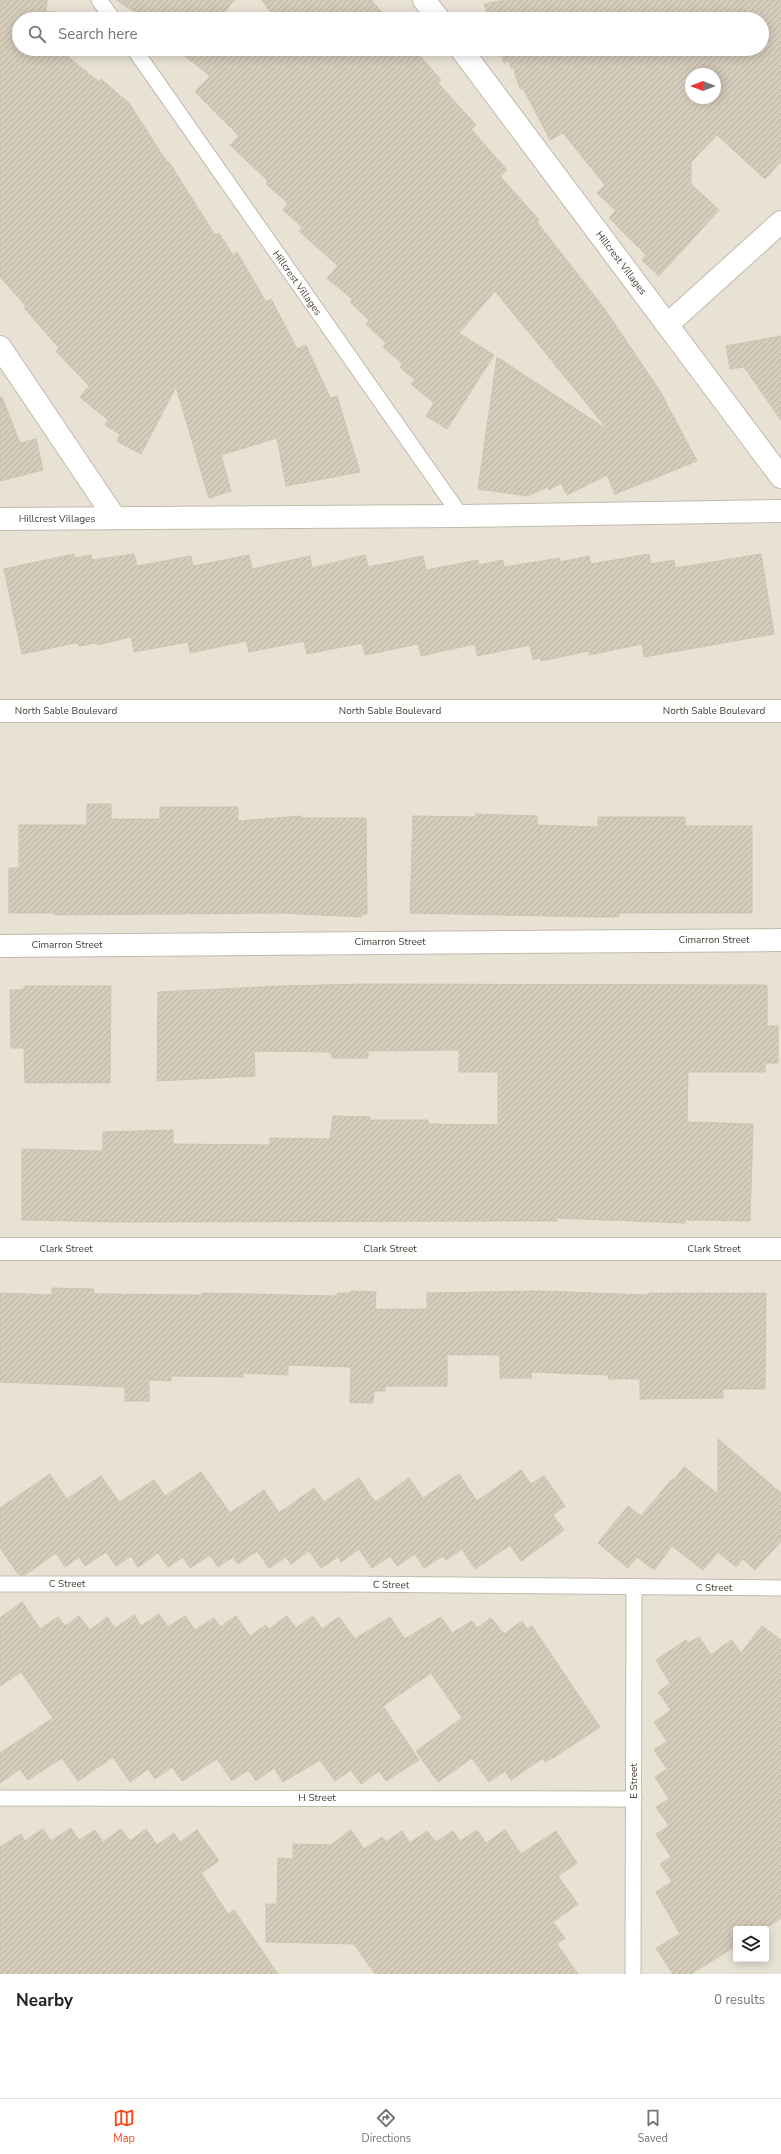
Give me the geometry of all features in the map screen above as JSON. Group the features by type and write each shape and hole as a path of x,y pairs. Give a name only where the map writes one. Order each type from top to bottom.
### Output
{"street":[{"path":"424,0 433,12"},
{"name":"Hillcrest Villages","path":"466,56 781,477"},
{"path":"667,324 781,222"},
{"name":"Hillcrest Villages","path":"0,347 115,518"},
{"name":"Hillcrest Villages","path":"0,519 461,516 781,511"},
{"name":"North Sable Boulevard","path":"0,711 781,711"},
{"name":"Cimarron Street","path":"0,946 781,940"},
{"name":"Clark Street","path":"0,1249 781,1249"}],"lane":[{"path":"99,0 108,12"},
{"name":"Hillcrest Villages","path":"139,56 461,516"},
{"name":"C Street","path":"0,1584 345,1584 781,1588"},
{"name":"E Street","path":"633,1974 634,1587"},
{"name":"H Street","path":"0,1798 634,1799"}],"shaded area":[{"path":"0,0 781,0 781,1974 0,1974"}],"building":[{"path":"0,0 47,0 46,12 12,12 12,56 67,56 99,82 101,79 129,103 167,162 169,162 215,235 219,233 233,255 237,252 266,302 271,299 297,349 306,345 330,398 337,396 360,472 286,486 277,438 221,455 231,491 209,498 176,387 141,454 117,441 120,434 105,425 108,420 80,397 89,386 56,351 59,348 24,308 26,306 0,277"},
{"path":"116,0 234,0 225,12 135,12"},
{"path":"262,0 371,0 382,12 270,12"},
{"path":"506,0 781,0 781,161 765,179 717,135 691,162 691,184 719,210 659,276 642,260 646,255 609,218 616,211 597,193 605,185 563,133 550,140 523,88 520,89 513,67 511,68 509,61 504,63 502,56 769,56 769,12 487,12 484,4"},
{"path":"185,56 420,56 441,80 438,83 476,125 471,129 507,170 500,176 539,220 537,222 604,308 660,391 697,461 615,494 607,475 567,495 561,483 549,490 547,487 528,496 478,489 497,357 608,430 495,291 459,333 494,355 447,429 426,416 434,403 411,384 415,380 400,367 403,364 383,347 386,343 366,324 369,320 350,302 353,300 327,278 338,266 299,231 302,227 283,210 288,203 266,184 268,181 230,145 239,136 195,92 210,76"},
{"path":"781,336 781,420 744,367 730,369 726,346"},
{"path":"0,397 2,397 20,443 36,439 43,470 0,481"},
{"path":"74,554 75,558 91,555 92,560 134,554 137,566 191,556 193,566 249,555 252,569 310,556 312,568 365,555 368,567 423,556 426,570 478,560 479,565 503,560 504,567 560,558 560,562 589,556 591,564 649,554 651,564 674,560 675,568 761,554 774,634 644,657 642,644 589,655 589,651 541,661 540,658 533,660 530,645 477,656 475,644 421,656 418,644 365,655 362,643 307,654 304,641 249,652 246,641 190,653 188,642 134,652 131,637 97,645 96,643 79,646 78,643 75,643 22,654 4,569"},
{"path":"87,804 111,804 111,819 160,819 160,807 238,807 238,821 301,816 301,818 366,818 367,914 362,914 362,917 282,913 55,915 55,913 9,913 9,868 19,868 19,825 87,825"},
{"path":"476,814 537,816 537,825 598,827 598,817 685,817 685,826 752,826 752,913 619,913 619,917 594,917 410,913 413,816 475,817"},
{"path":"366,984 767,985 767,1026 778,1026 778,1063 765,1063 765,1072 688,1072 687,1122 753,1124 750,1221 685,1220 685,1223 557,1218 557,1221 124,1222 22,1220 22,1149 103,1151 103,1132 173,1130 173,1144 270,1145 270,1138 330,1139 333,1116 370,1117 370,1120 428,1120 428,1124 498,1125 498,1072 459,1072 459,1050 368,1051 368,1058 332,1058 331,1052 254,1051 255,1076 157,1081 158,992 281,986"},
{"path":"24,986 111,986 110,1083 25,1083 24,1048 11,1048 10,990 24,990"},
{"path":"52,1288 94,1289 94,1294 202,1295 202,1293 337,1296 337,1293 351,1293 351,1291 376,1292 375,1309 427,1309 427,1293 539,1291 649,1295 649,1293 766,1293 765,1389 723,1389 723,1398 640,1399 640,1379 608,1379 609,1375 531,1372 532,1378 500,1378 500,1355 447,1355 447,1386 385,1386 385,1391 374,1391 373,1403 350,1403 351,1367 288,1365 288,1375 243,1373 243,1377 171,1376 171,1381 149,1380 149,1401 125,1401 125,1387 0,1382 0,1293 52,1295"},
{"path":"718,1439 781,1493 781,1541 755,1570 743,1559 736,1567 718,1552 703,1570 672,1546 654,1570 637,1557 628,1568 598,1543 628,1506 641,1516 684,1467 718,1494"},
{"path":"521,1470 531,1484 544,1476 565,1506 553,1515 564,1530 521,1561 510,1545 475,1569 462,1549 446,1560 443,1556 424,1568 415,1554 397,1566 390,1556 372,1568 359,1549 341,1562 338,1557 321,1568 309,1551 291,1564 286,1557 269,1568 257,1551 238,1564 233,1557 218,1567 210,1555 190,1568 183,1557 168,1567 158,1553 138,1567 131,1556 116,1566 106,1552 85,1566 79,1557 65,1567 56,1553 25,1575 19,1575 0,1548 0,1508 50,1474 67,1499 101,1476 119,1502 154,1480 165,1496 201,1472 230,1513 264,1490 279,1513 314,1488 324,1502 359,1478 375,1502 409,1478 423,1498 459,1474 477,1501"},
{"path":"22,1602 40,1629 58,1617 65,1626 79,1616 90,1630 107,1617 115,1628 134,1615 141,1626 159,1614 168,1627 185,1616 195,1630 214,1618 220,1627 236,1616 250,1636 266,1625 269,1629 287,1616 296,1628 313,1616 322,1629 339,1617 355,1639 390,1617 405,1639 441,1617 452,1633 472,1621 477,1628 491,1618 504,1634 522,1621 527,1629 532,1626 600,1727 553,1758 545,1762 543,1758 511,1780 505,1771 489,1782 472,1758 438,1782 416,1751 462,1718 431,1673 383,1706 419,1760 386,1781 379,1771 361,1784 351,1770 335,1781 320,1760 283,1782 274,1768 256,1781 248,1770 232,1781 217,1759 182,1781 172,1767 155,1779 148,1769 130,1782 113,1757 78,1781 62,1758 28,1780 20,1769 0,1783 0,1753 53,1718 21,1672 0,1686 0,1618"},
{"path":"762,1626 781,1640 781,1918 769,1926 733,1926 733,1948 691,1974 673,1974 656,1948 680,1934 656,1892 672,1882 660,1864 671,1857 656,1834 669,1826 656,1807 669,1799 655,1777 667,1769 654,1750 667,1741 654,1722 671,1710 658,1692 670,1683 656,1660 686,1640 688,1643 699,1637 711,1655 731,1640 741,1653"},
{"path":"71,1828 79,1840 95,1830 103,1842 121,1829 130,1841 146,1829 157,1845 174,1833 180,1842 197,1830 219,1861 201,1873 228,1914 234,1910 278,1974 0,1974 0,1847 21,1834 25,1841 43,1829 51,1841"},
{"path":"351,1830 364,1849 382,1837 386,1842 402,1831 410,1843 427,1831 436,1842 453,1831 460,1841 477,1830 486,1843 505,1830 521,1854 556,1831 577,1863 558,1876 578,1904 553,1922 565,1938 557,1944 578,1974 375,1974 354,1944 266,1942 266,1904 277,1904 278,1858 293,1859 293,1844 331,1845"}]}
